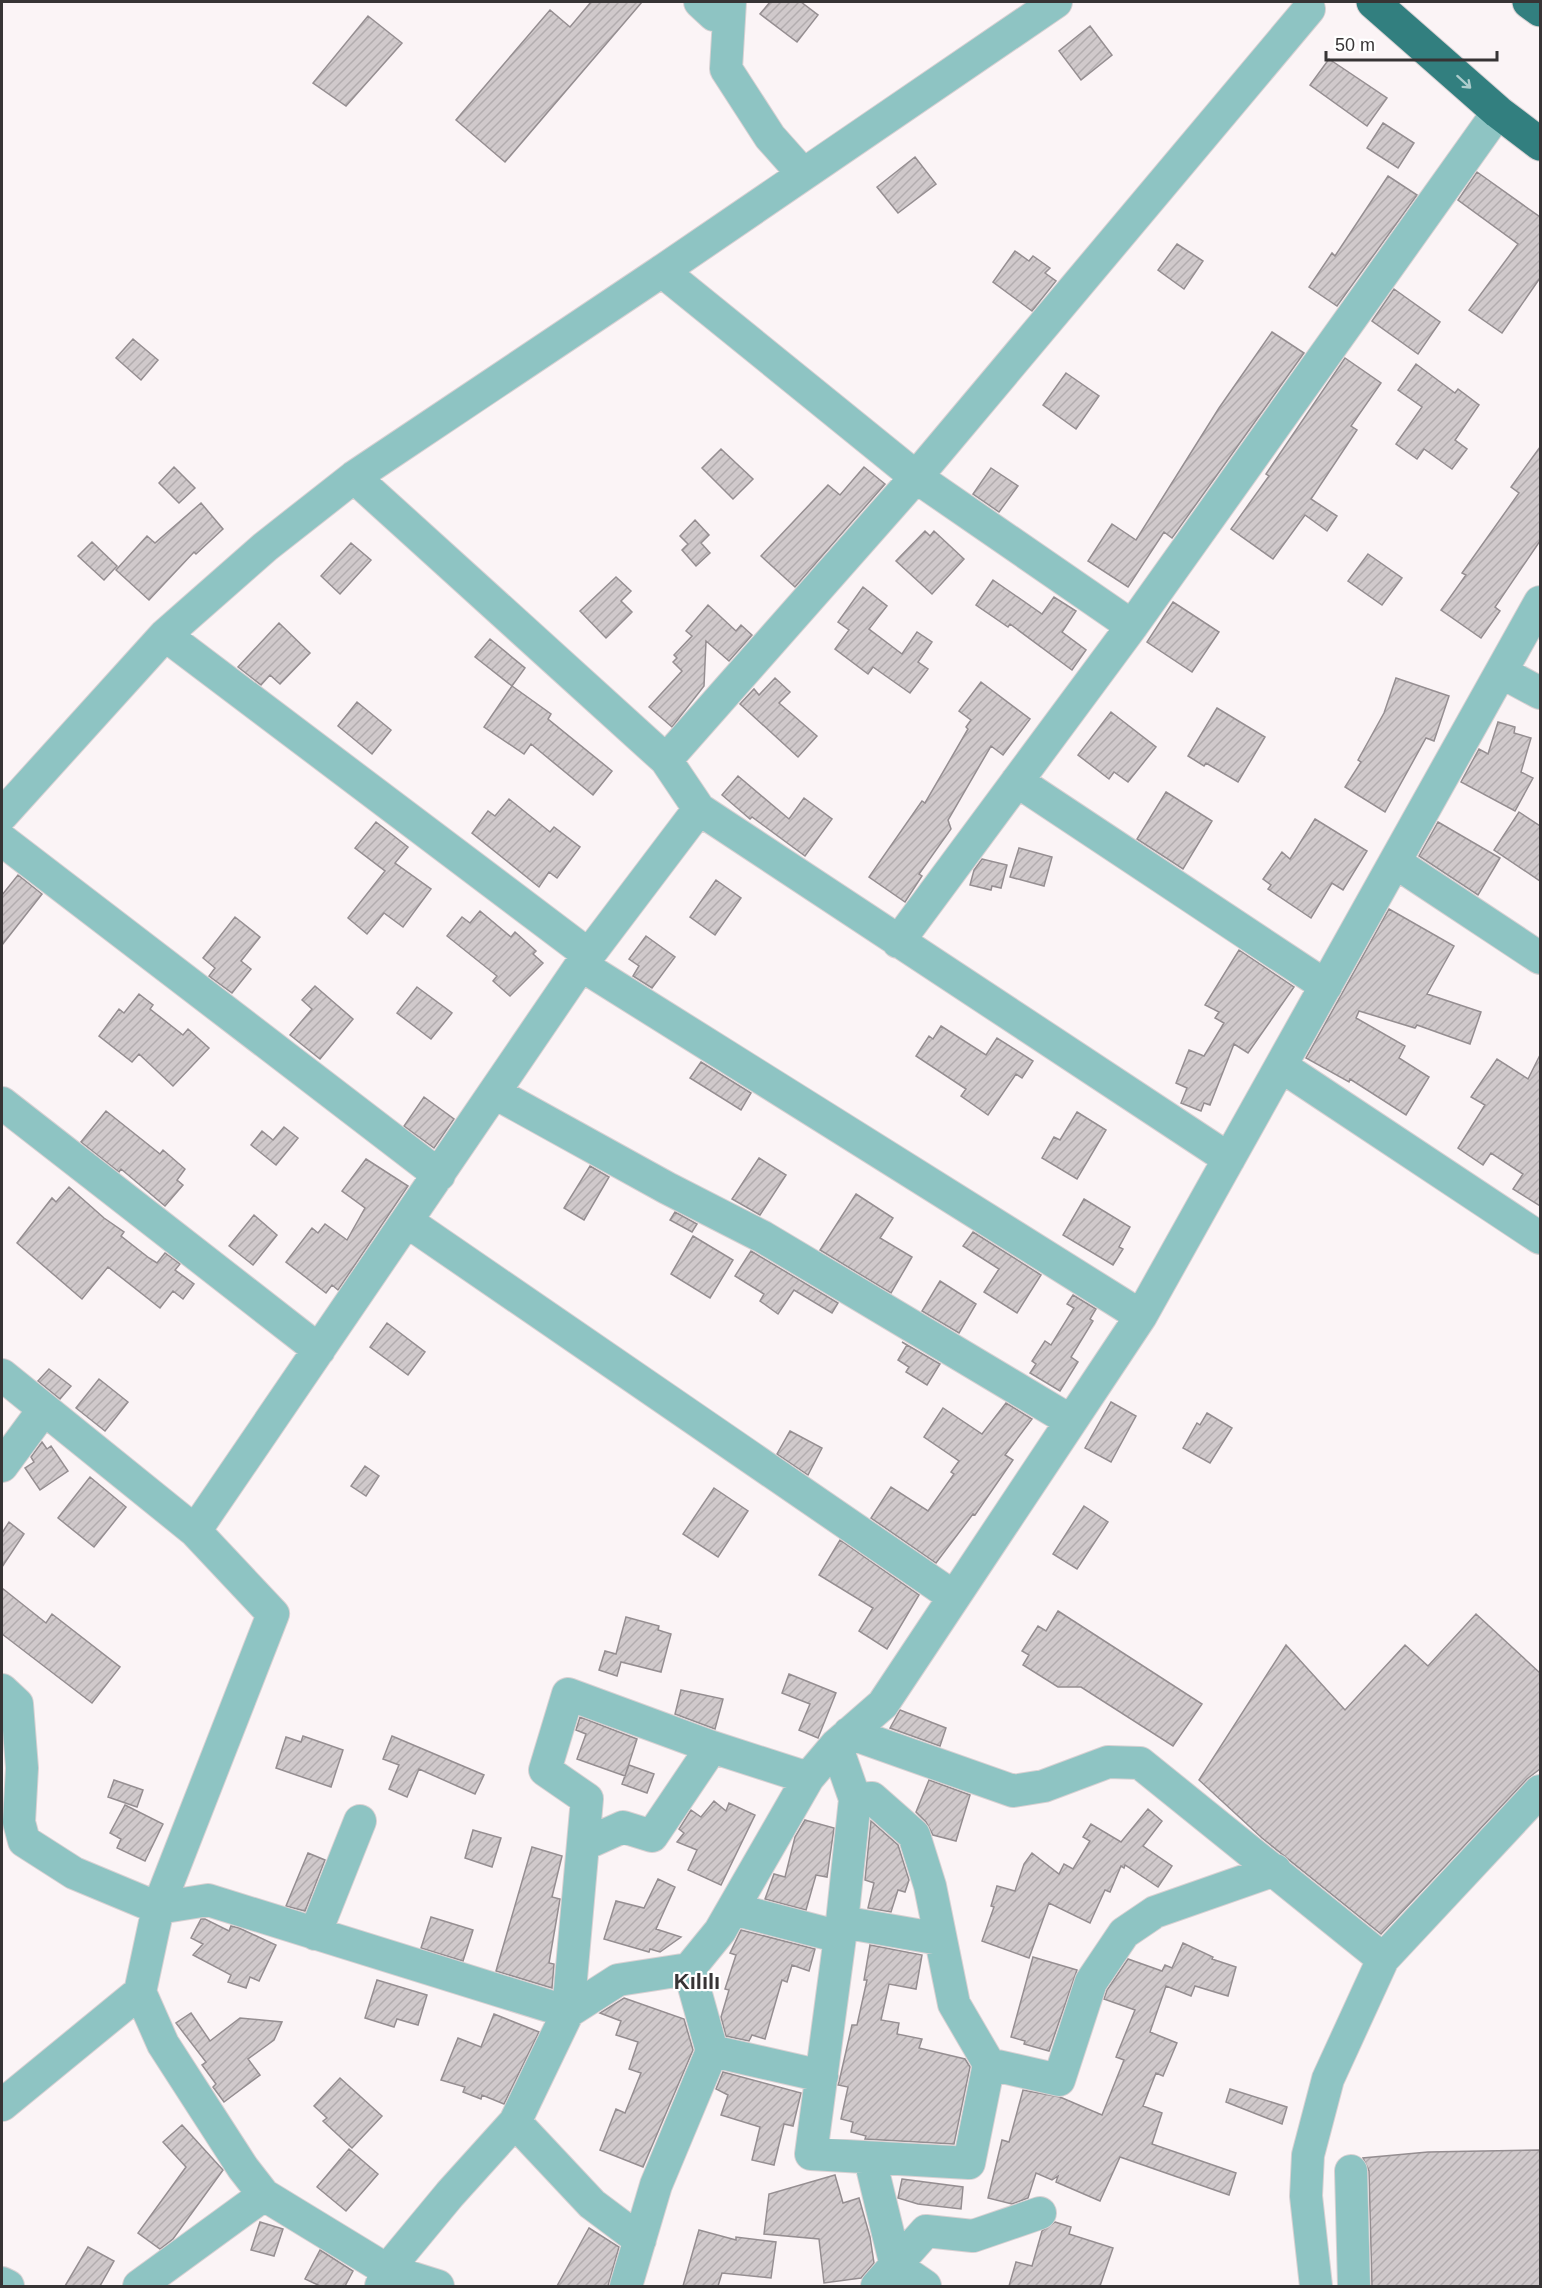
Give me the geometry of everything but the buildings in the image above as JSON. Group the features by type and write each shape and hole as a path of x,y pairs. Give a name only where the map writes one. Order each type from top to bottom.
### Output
{"highway":[{"path":"1373,2 1498,112 1540,144"},
{"path":"1529,2 1540,10"}],"street":[{"path":"700,2 714,15 722,2"},
{"path":"730,2 726,69 770,137 803,174"},
{"path":"2,815 165,635 265,547 354,477 662,271 1056,2"},
{"path":"666,760 916,477 1309,9"},
{"path":"898,942 1132,626 1498,112"},
{"path":"662,271 916,477 1132,626"},
{"path":"354,477 666,760 699,809 1228,1159"},
{"path":"2,1690 17,1704 22,1768 19,1822 24,1841 74,1873 158,1908 208,1900 568,2012 618,1980 689,1969 720,1931 807,1778 842,1739 883,1704 1141,1316 1540,602"},
{"path":"165,635 585,960 1141,1316"},
{"path":"1501,672 1540,693"},
{"path":"1017,781 1326,986"},
{"path":"195,1531 585,960 699,809"},
{"path":"2,840 439,1175"},
{"path":"1395,862 1540,958"},
{"path":"1281,1066 1540,1238"},
{"path":"495,1093 667,1188 763,1237 1071,1421"},
{"path":"2,1103 319,1350"},
{"path":"408,1222 954,1597"},
{"path":"2,1375 195,1531 273,1614 158,1908 140,1992 163,2044 243,2168 264,2195 384,2278 438,2286"},
{"path":"2,1466 45,1409"},
{"path":"384,2278 450,2194 515,2122 568,2012 587,1799 545,1770 568,1694 712,1747 807,1778"},
{"path":"842,1739 855,1799 841,1930 811,2154 969,2163 989,2064 954,2004 930,1886 914,1835 872,1798 855,1799"},
{"path":"842,1739 1013,1791 1044,1786 1108,1762 1140,1762 1383,1959"},
{"path":"583,1845 623,1827 652,1836 712,1747"},
{"path":"1316,2286 1306,2196 1308,2155 1328,2079 1383,1959 1540,1791"},
{"path":"315,1934 360,1821"},
{"path":"989,2064 1059,2080 1091,1982 1124,1933 1155,1912 1275,1870"},
{"path":"733,1909 841,1930 940,1939"},
{"path":"626,2286 656,2186 712,2051 689,1969"},
{"path":"2,2104 140,1992"},
{"path":"712,2051 822,2076"},
{"path":"515,2122 592,2204 640,2240"},
{"path":"870,2159 886,2276"},
{"path":"1351,2171 1354,2286"},
{"path":"139,2286 264,2195"},
{"path":"886,2276 926,2231 973,2236 1040,2213"},
{"path":"886,2276 925,2286"},
{"path":"2,2283 8,2286"}],"district":[{"name":"Kılılı","path":"697,1981"}]}
